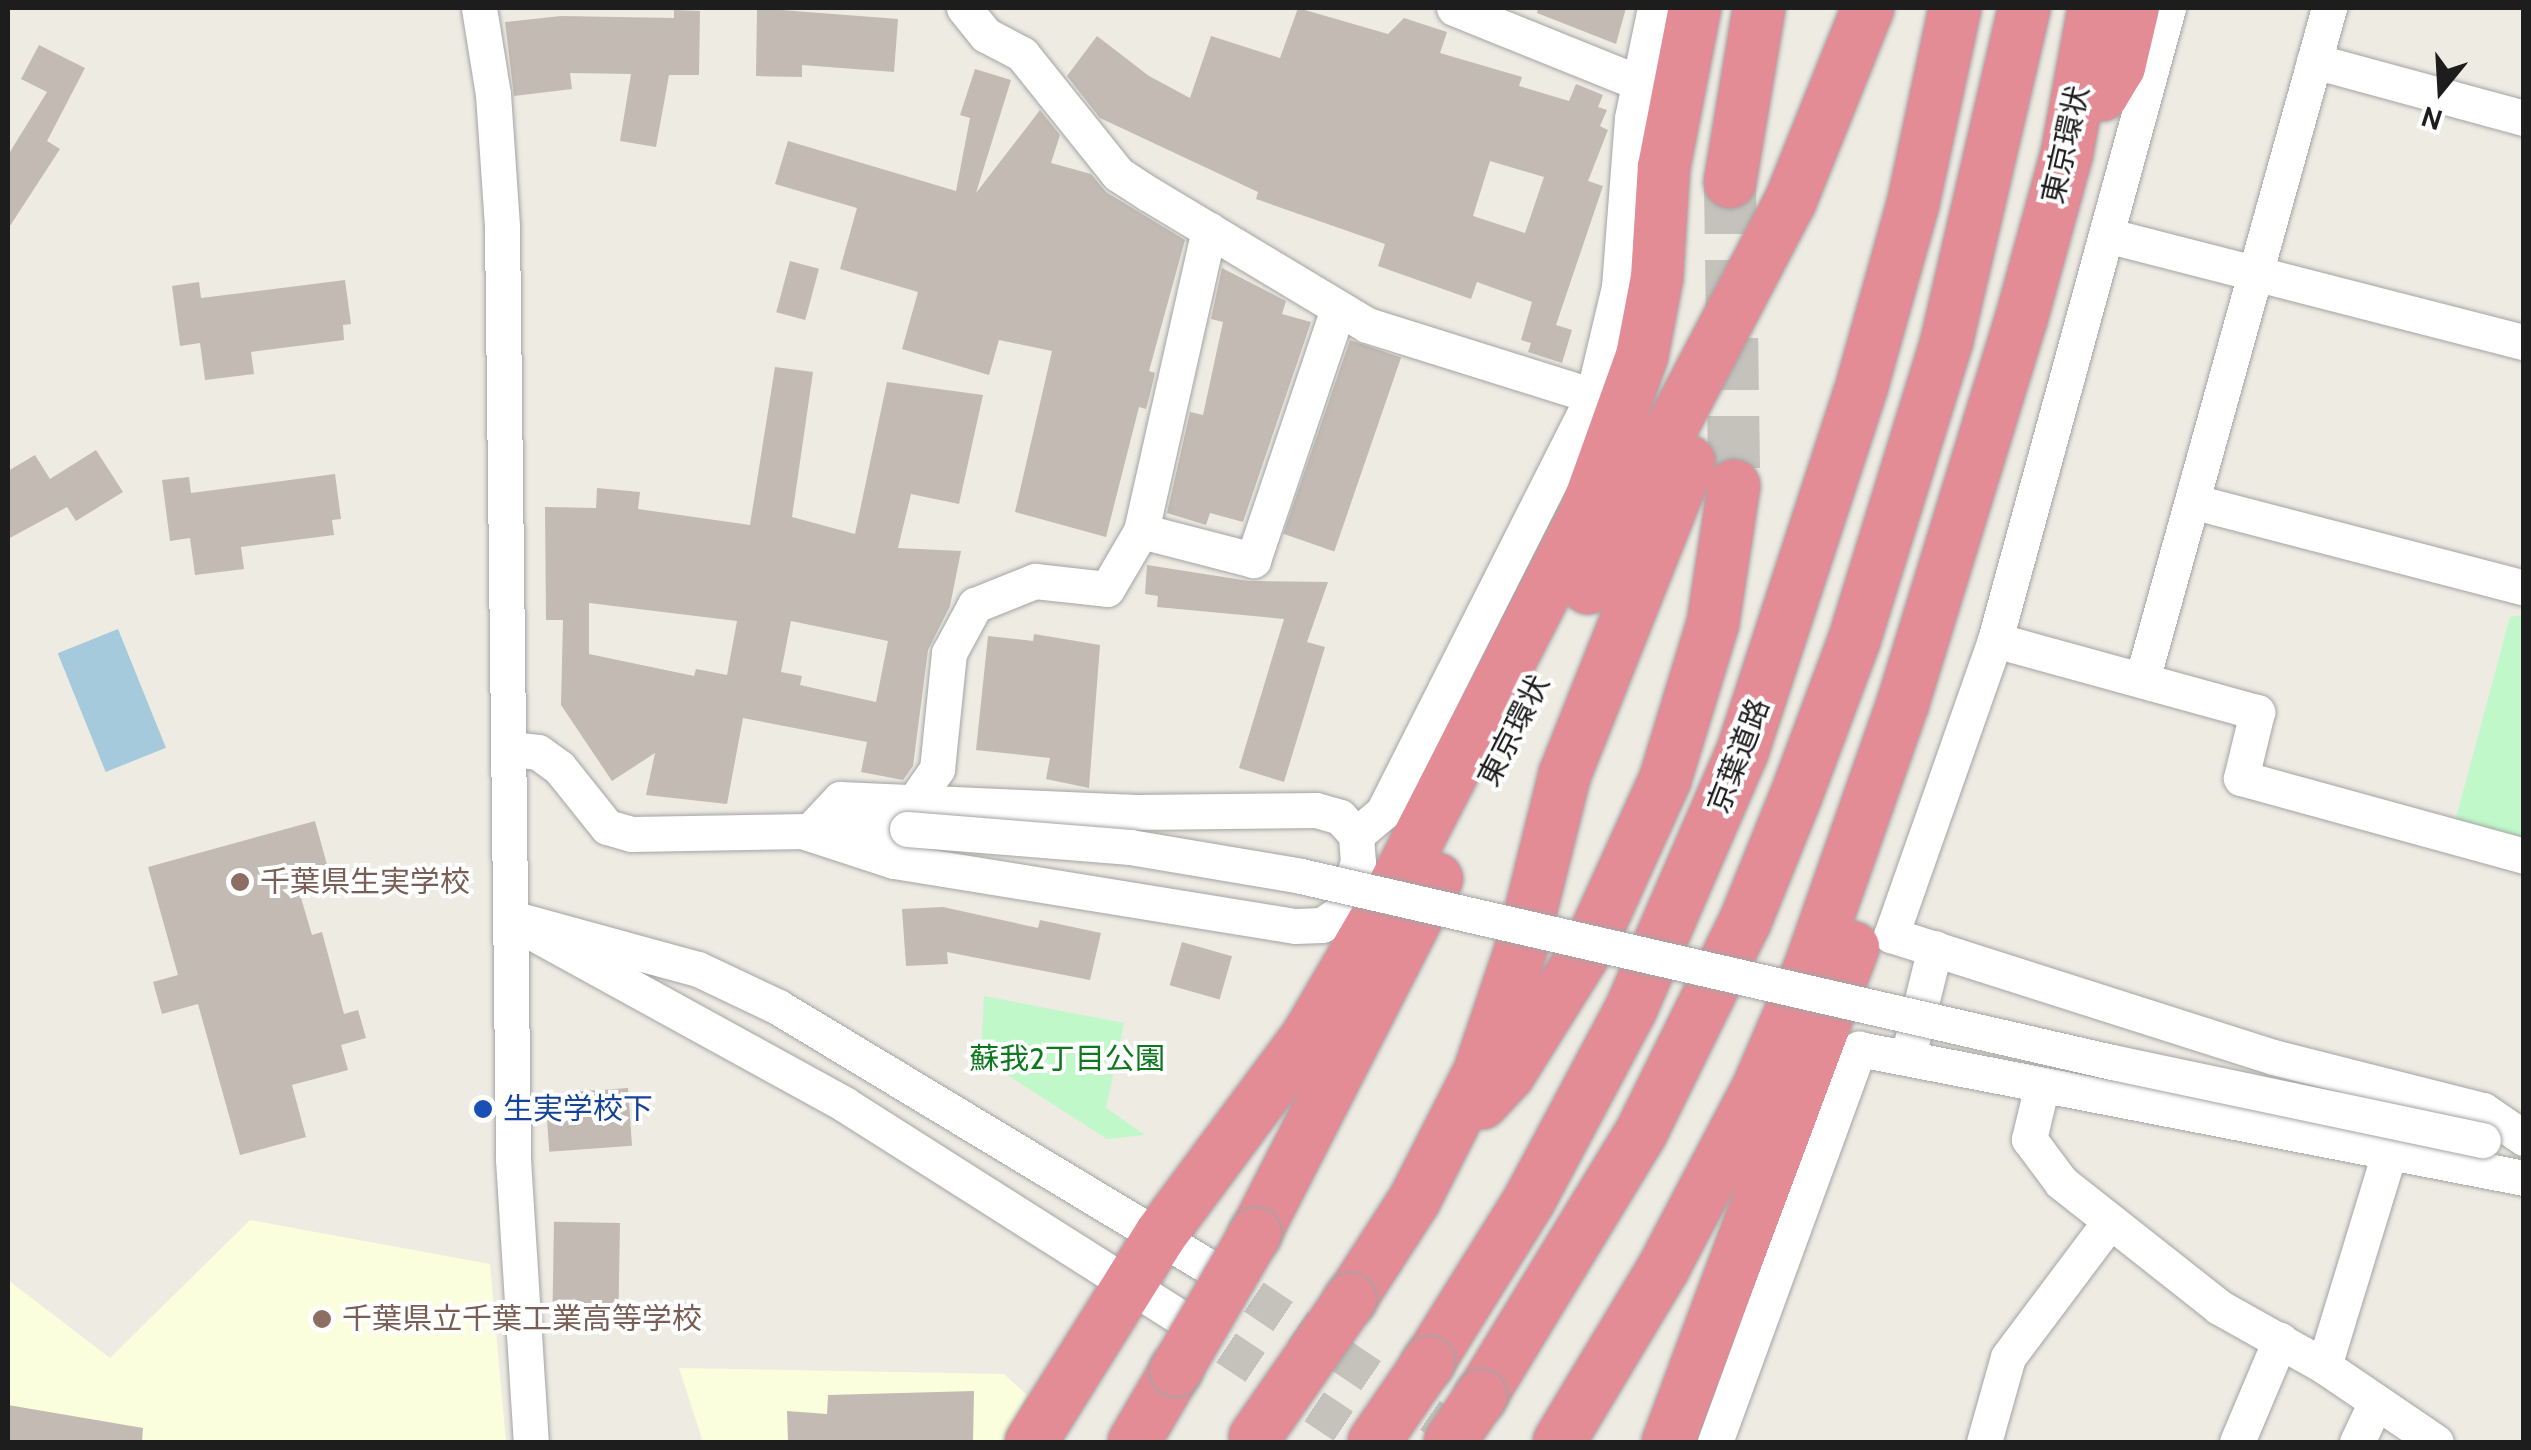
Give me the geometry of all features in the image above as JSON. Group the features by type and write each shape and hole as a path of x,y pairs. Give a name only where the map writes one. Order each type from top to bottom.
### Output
{"highway":[{"path":"1031,1442 1161,1234 1308,1035 1388,898 1586,516 1642,356 1657,276 1664,166 1695,8"},
{"path":"1730,182 1759,8"},
{"name":"東京環状","path":"1134,1442 1254,1234 1790,202 1868,8"},
{"name":"京葉道路","path":"1374,1442 1530,1199 1631,1008 1742,753 1863,382 1913,204 1956,8"},
{"path":"1450,1442 1641,1134 1745,922 1796,796 1854,642 1947,340 2024,8"},
{"name":"東京環状","path":"1546,1437 1668,1217 1710,1178 1810,967 1903,703 2021,320 2067,153 2094,8"},
{"path":"2067,153 2119,67 2133,8"},
{"path":"1253,1440 1350,1300 1450,1137 1522,946 1565,774 1626,612 1770,282 1790,202"},
{"path":"1668,1442 1823,1036 1979,567 2026,405 2021,320"},
{"path":"1450,1137 1509,1074 1591,943 1665,780 1713,623 1734,486"}],"street":[{"path":"479,8 493,94 502,226 514,1159 532,1442"},
{"path":"964,8 986,34 1022,54 1118,174 1338,309 1414,344 1472,355 1593,396"},
{"path":"1454,8 1640,83"},
{"path":"1356,836 1383,812 1593,396 1619,287 1640,83 1655,8"},
{"path":"2168,8 1995,640 1891,935 2255,1052 2483,1110 2524,1138"},
{"path":"2142,680 2195,502 2254,273 2329,8"},
{"path":"2314,61 2524,118"},
{"path":"911,814 937,769 949,652 975,606 1035,581 1107,589 1141,531 1209,230"},
{"path":"2106,235 2524,342"},
{"path":"1141,531 1253,560 1338,309"},
{"path":"2195,502 2524,588"},
{"path":"1995,640 2257,712 2241,778 2524,856"},
{"path":"510,749 538,752 560,766 607,827 631,834 808,833 911,814 1316,810 1340,816 1356,836 1358,862 1342,911 1322,925 1295,926 894,862 808,833"},
{"path":"911,814 1301,876 2112,1062 2483,1140 2524,1153"},
{"path":"511,918 698,969 778,1007 1161,1234 1209,1267"},
{"path":"511,918 558,952 844,1104 1178,1316"},
{"path":"1908,1059 1934,948"},
{"path":"1716,1442 1859,1049 2524,1178"},
{"path":"2042,1084 2029,1139 2061,1182 2218,1307 2324,1366 2436,1442"},
{"path":"2324,1366 2388,1154"},
{"path":"1984,1442 2008,1357 2110,1221"},
{"path":"2237,1442 2280,1340"},
{"path":"2358,1442 2376,1402"}],"shaded area":[{"name":"千葉県立千葉工業高等学校","path":"250,1220 490,1264 506,1442 8,1442 8,1280 110,1358"},
{"path":"679,1368 1004,1374 1027,1395 1004,1442 703,1442"}],"green space":[{"path":"2523,615 2523,841 2459,824 2456,818 2510,617"},
{"name":"蘇我2丁目公園","path":"984,996 1124,1023 1106,1108 1145,1135 1107,1139 981,1058"}],"water":[{"path":"118,629 166,748 106,772 58,653"}],"building":[{"path":"757,8 898,19 894,72 802,65 802,77 756,76"},
{"path":"1298,8 1388,34 1404,18 1447,32 1440,53 1522,77 1519,86 1569,101 1576,84 1603,95 1598,107 1607,110 1600,126 1608,130 1588,181 1603,186 1556,325 1572,330 1562,363 1528,352 1531,343 1521,340 1532,302 1477,282 1471,299 1378,266 1385,244 1256,199 1258,192 1100,118 1067,76 1097,36 1149,76 1190,98 1211,36 1280,58","holes":["1490,161 1544,177 1525,233 1473,216"]},
{"path":"1538,8 1626,8 1616,44 1537,13"},
{"path":"674,10 700,11 699,75 669,75 656,147 620,141 631,74 570,73 572,89 514,96 505,22 561,16 674,18"},
{"path":"39,45 85,68 47,141 60,149 8,229 8,155 47,92 21,79"},
{"path":"975,69 1011,80 976,193 1040,110 1060,135 1051,163 1091,174 1106,192 1185,240 1149,371 1155,373 1149,398 1146,409 1139,407 1106,537 1015,512 1052,351 999,340 989,375 902,349 918,292 840,269 857,208 775,184 788,141 956,191 970,118 960,115"},
{"path":"790,261 819,269 805,320 776,312"},
{"path":"1222,268 1286,301 1282,314 1311,322 1243,522 1210,513 1206,525 1167,513 1190,412 1203,415 1223,322 1211,319"},
{"path":"345,280 351,324 343,325 344,340 251,352 254,374 205,380 200,343 180,346 172,286 199,282 201,298"},
{"path":"1350,340 1401,358 1334,551 1283,534"},
{"path":"775,367 813,372 792,517 855,534 887,382 983,395 959,504 911,494 898,548 961,551 950,606 928,650 913,766 903,780 861,772 867,742 743,718 727,804 646,795 655,753 612,781 561,705 563,620 546,620 545,507 596,508 597,488 640,492 638,509 750,525","holes":["589,603 737,621 727,675 696,669 694,676 589,654","791,621 888,641 876,702 800,685 802,676 781,672"]},
{"path":"96,450 123,492 76,521 67,507 8,539 8,471 35,455 50,479"},
{"path":"335,474 341,519 332,520 334,535 241,547 244,569 195,575 190,538 170,541 162,480 189,477 191,493"},
{"path":"1147,565 1249,581 1328,582 1307,642 1325,647 1284,782 1239,768 1284,619 1157,607 1158,596 1145,594"},
{"path":"1034,634 1100,645 1089,788 1046,779 1050,758 976,750 988,636 1033,641"},
{"path":"315,821 329,872 296,881 312,935 322,932 344,1014 358,1010 366,1038 341,1045 348,1070 292,1085 306,1137 240,1155 198,1004 162,1014 153,982 178,975 148,867"},
{"path":"943,907 1038,928 1040,920 1101,933 1090,980 947,952 948,964 906,966 902,909"},
{"path":"1182,942 1232,956 1220,1000 1170,985"},
{"path":"628,1088 632,1146 549,1152 545,1094"},
{"path":"554,1222 620,1223 618,1314 552,1313"},
{"path":"974,1391 973,1442 788,1442 787,1411 827,1414 828,1395"},
{"path":"8,1405 143,1428 142,1442 8,1442"}],"tunnel":[{"path":"1730,182 1734,486"},
{"path":"1210,1267 1470,1442"},
{"path":"1182,1318 1368,1442"}],"place":[{"name":"千葉県生実学校","path":"240,882"},
{"name":"生実学校下","path":"483,1109"},
{"name":"千葉県立千葉工業高等学校","path":"322,1319"}]}
